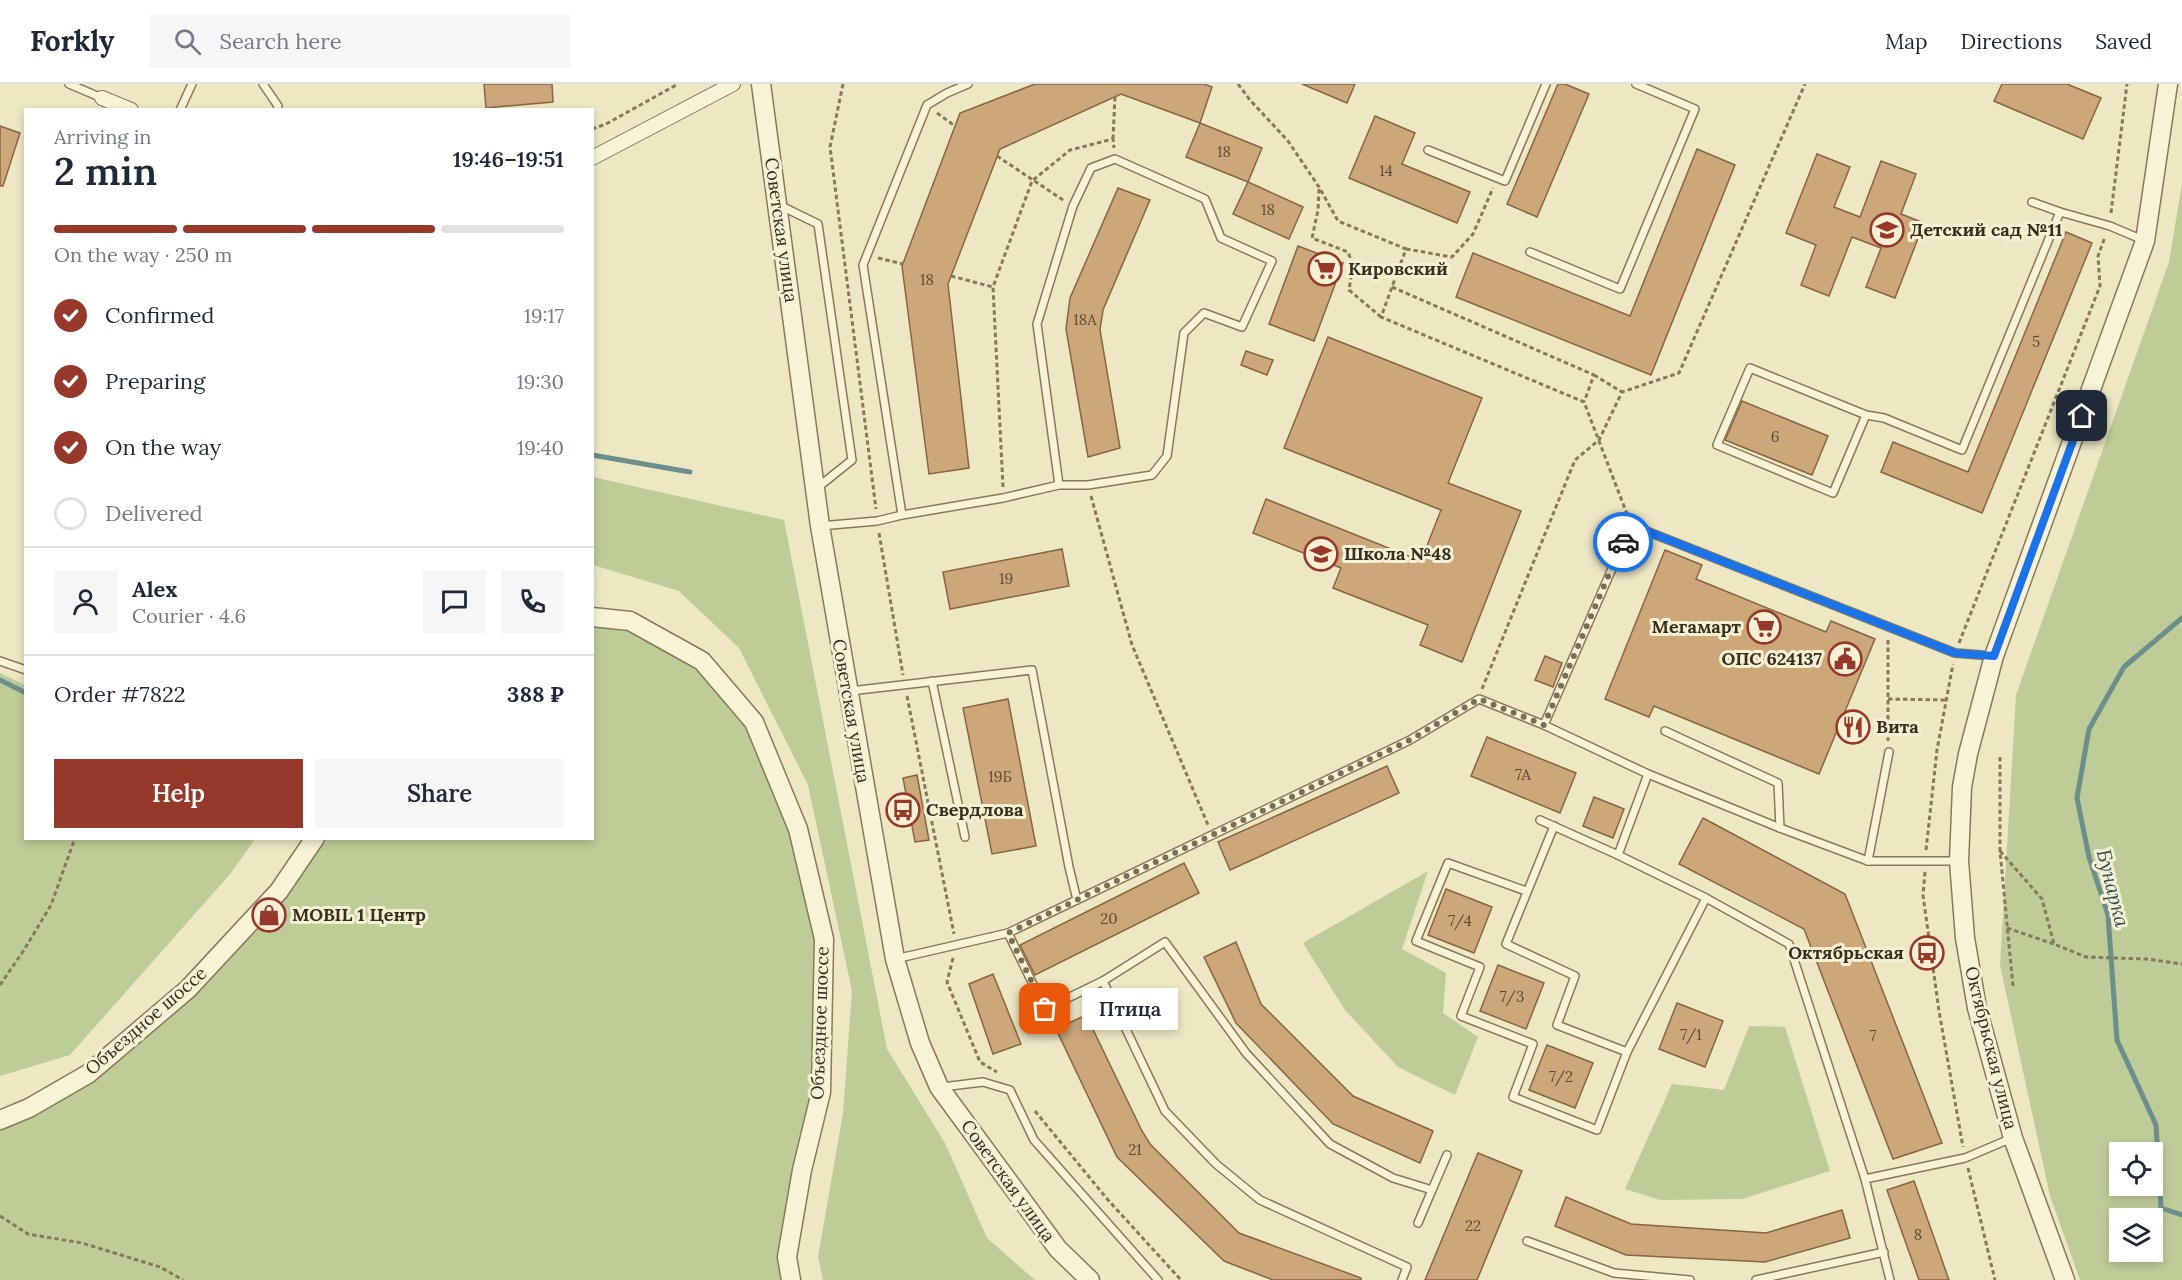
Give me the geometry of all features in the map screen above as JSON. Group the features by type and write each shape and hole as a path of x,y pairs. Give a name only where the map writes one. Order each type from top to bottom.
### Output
{"street":[{"path":"594,157 733,84"},
{"name":"Советская улица","path":"761,84 820,526 847,692 896,959 920,1043 939,1088 1059,1250 1090,1280"},
{"name":"Октябрьская улица","path":"2065,1280 2013,1138 1977,1008 1965,938 1959,861 1962,787 1968,754 1994,656 2145,241 2168,84"},
{"path":"102,98 126,108"},
{"name":"Объездное шоссе","path":"594,617 630,621 702,662 754,722 798,829 824,939 821,1092 802,1170 787,1257 791,1280"},
{"name":"Объездное шоссе","path":"0,1120 29,1108 88,1074 188,989 279,891 314,840"}],"lane":[{"path":"69,84 102,98"},
{"path":"181,108 192,84"},
{"path":"262,84 278,108"},
{"path":"902,515 863,265 927,105 968,84"},
{"path":"1428,150 1505,181 1546,84"},
{"path":"1530,252 1620,289 1695,109 1636,84"},
{"path":"820,526 877,521 1003,498 1059,485 1089,485 1152,475 1167,456 1184,333 1204,313 1242,327 1272,261 1221,238 1205,199 1115,159 1091,168 1073,206 1037,324 1059,485"},
{"path":"2032,202 2110,226 2145,241"},
{"path":"777,204 818,224 852,460 815,490"},
{"path":"1866,416 1833,494 1717,445 1750,368 1866,416 1884,418 1962,450 2060,212"},
{"path":"1544,725 1631,525 1955,653 1994,656"},
{"path":"0,661 24,669"},
{"path":"847,692 1032,670 1077,900"},
{"path":"932,681 965,837"},
{"path":"896,959 1008,933 1410,740 1479,699 1544,725 1648,774 1868,861 1959,861"},
{"path":"1665,731 1778,783 1780,828"},
{"path":"1868,861 1889,752"},
{"path":"1618,855 1648,774"},
{"path":"1540,820 1706,898 1790,944 1865,1179 1890,1280"},
{"path":"1554,826 1506,944 1575,976 1557,1024 1628,1053"},
{"path":"1526,891 1448,863 1416,940 1480,967 1461,1016 1533,1044 1513,1097 1597,1130 1628,1053 1706,898"},
{"path":"1008,933 1045,1009 1103,981 1165,942 1246,1053 1330,1144 1393,1178 1432,1190"},
{"path":"1103,981 1165,1111 1216,1164 1260,1200 1407,1267 1402,1280"},
{"path":"939,1088 983,1082 1010,1090 1034,1140 1158,1280"},
{"path":"1865,1179 1965,1158 2013,1138"},
{"path":"1418,1223 1447,1155"},
{"path":"1527,1241 1614,1274 1690,1280"},
{"path":"1756,1280 1884,1252"}],"path":[{"path":"594,128 606,124 678,84"},
{"path":"1238,84 1288,141 1319,187 1338,221 1407,249 1452,257 1473,234 1497,178"},
{"path":"1479,699 1575,460 1599,440 1622,392 1679,373 1805,84"},
{"path":"1939,1011 1923,894 1937,750 1955,653 2100,286 2098,256 2110,226 2127,84"},
{"path":"1115,96 1113,139 1115,159"},
{"path":"927,105 955,126"},
{"path":"1003,498 993,287 1032,181 1070,150 1113,139"},
{"path":"997,156 1073,206"},
{"path":"1319,187 1318,210 1312,238 1348,252 1353,265 1349,290 1381,317 1584,402"},
{"path":"1381,317 1407,249"},
{"path":"867,255 903,264"},
{"path":"951,276 993,287"},
{"path":"1392,287 1594,375 1622,392"},
{"path":"1594,375 1584,402 1631,525"},
{"path":"1089,485 1132,645 1213,835"},
{"path":"1887,626 1889,752"},
{"path":"1888,699 1946,700"},
{"path":"2000,757 2000,851 2013,986"},
{"path":"0,985 51,905 74,840"},
{"path":"2000,851 2042,899 2054,945"},
{"path":"2007,928 2086,957 2147,958 2182,964"},
{"path":"0,1215 28,1234 82,1244 160,1267 184,1280"}],"green space":[{"path":"2182,183 2182,1280 2080,1280 2050,1196 2000,965 2016,695 2169,262"},
{"path":"594,477 784,520 887,1049 945,1143 987,1238 1035,1280 823,1280 818,1257 843,1113 852,991 808,785 739,648 679,591 594,565"},
{"path":"594,623 625,625 693,664 749,726 791,829 817,931 815,1087 785,1280 0,1280 0,1126 191,995 284,900 323,840 594,840"},
{"path":"0,673 24,685 24,840 254,840 231,873 70,1055 0,1076"},
{"path":"1428,871 1402,949 1446,973 1443,1013 1478,1037 1455,1095 1398,1067 1345,1010 1303,943"},
{"path":"1749,1026 1785,1027 1830,1171 1742,1199 1660,1200 1625,1189 1672,1084 1724,1090"}],"building":[{"path":"484,84 552,84 553,102 486,108"},
{"path":"1035,84 1204,84 1212,87 1200,123 1121,94 1000,149 948,284 969,468 929,474 902,266 960,113"},
{"path":"1302,84 1355,84 1347,103"},
{"path":"1558,84 1565,84 1589,94 1537,217 1507,204"},
{"path":"2002,84 2067,84 2101,98 2083,139 1994,101"},
{"path":"1375,116 1415,133 1402,164 1470,192 1457,223 1349,178"},
{"path":"1200,123 1262,148 1248,182 1186,157"},
{"path":"0,126 20,133 3,186 0,186"},
{"path":"1697,149 1735,165 1651,375 1456,297 1473,253 1630,316"},
{"path":"1817,154 1850,167 1834,207 1860,217 1881,161 1916,174 1901,214 1924,223 1895,298 1866,287 1881,248 1852,237 1829,296 1801,285 1816,245 1786,233"},
{"path":"1248,182 1303,207 1289,239 1233,214"},
{"path":"1118,188 1150,200 1103,310 1100,330 1120,448 1088,457 1066,329 1070,298"},
{"path":"2066,232 2092,243 1982,513 1881,472 1893,442 1968,472"},
{"path":"1298,246 1343,263 1314,341 1269,324"},
{"path":"1328,337 1482,398 1448,483 1521,511 1462,662 1420,645 1428,625 1333,588 1341,568 1253,533 1266,499 1421,561 1441,510 1284,448"},
{"path":"1246,351 1273,360 1267,375 1241,365"},
{"path":"1742,401 1828,436 1812,475 1725,440"},
{"path":"1062,549 1069,586 950,609 943,572"},
{"path":"1665,550 1702,565 1696,579 1826,632 1831,621 1875,639 1819,774 1654,706 1649,717 1605,699"},
{"path":"1545,656 1562,663 1553,687 1535,680"},
{"path":"1008,699 1036,846 992,854 963,708"},
{"path":"1487,737 1576,773 1560,813 1471,776"},
{"path":"1387,766 1399,793 1230,870 1218,842"},
{"path":"917,775 929,840 915,842 903,778"},
{"path":"1594,797 1624,809 1613,838 1583,826"},
{"path":"1703,818 1845,894 1942,1143 1893,1159 1804,929 1679,864"},
{"path":"1184,863 1199,893 1035,975 1020,945"},
{"path":"1446,889 1492,907 1474,953 1428,935"},
{"path":"1236,942 1261,1004 1353,1096 1433,1131 1420,1163 1333,1124 1236,1023 1204,957"},
{"path":"1498,965 1544,983 1526,1029 1480,1011"},
{"path":"993,974 1021,1044 993,1054 969,984"},
{"path":"1677,1003 1723,1021 1705,1067 1659,1049"},
{"path":"1086,1015 1150,1144 1239,1233 1361,1278 1361,1280 1273,1280 1224,1261 1117,1157 1056,1029"},
{"path":"1547,1045 1593,1063 1575,1108 1529,1090"},
{"path":"1478,1153 1522,1171 1477,1280 1425,1280"},
{"path":"1914,1181 1949,1280 1919,1280 1887,1190"},
{"path":"1566,1197 1631,1224 1766,1233 1842,1210 1850,1238 1765,1262 1626,1255 1555,1226"}],"waterway":[{"path":"594,455 690,472"},
{"name":"Бунарка","path":"2182,618 2124,667 2089,729 2077,798 2089,857 2108,915 2117,1040 2156,1125 2161,1208 2182,1215"},
{"path":"0,680 24,692"}],"way so far":[{"path":"1045,1009 1008,933 1410,740 1479,699 1544,725 1623,542"}],"place":[{"name":"Детский сад №11","path":"1887,230"},
{"name":"Кировский","path":"1325,269"},
{"name":"Школа №48","path":"1321,554"},
{"name":"Мегамарт","path":"1764,627"},
{"name":"ОПС 624137","path":"1845,659"},
{"name":"Вита","path":"1853,727"},
{"name":"Свердлова","path":"903,810"},
{"name":"MOBIL 1 Центр","path":"269,915"},
{"name":"Октябрьская","path":"1927,953"},
{"name":"Птица","path":"1045,1009"}],"route":[{"path":"1623,542 1631,525 1955,653 1994,656 2082,416"}]}
